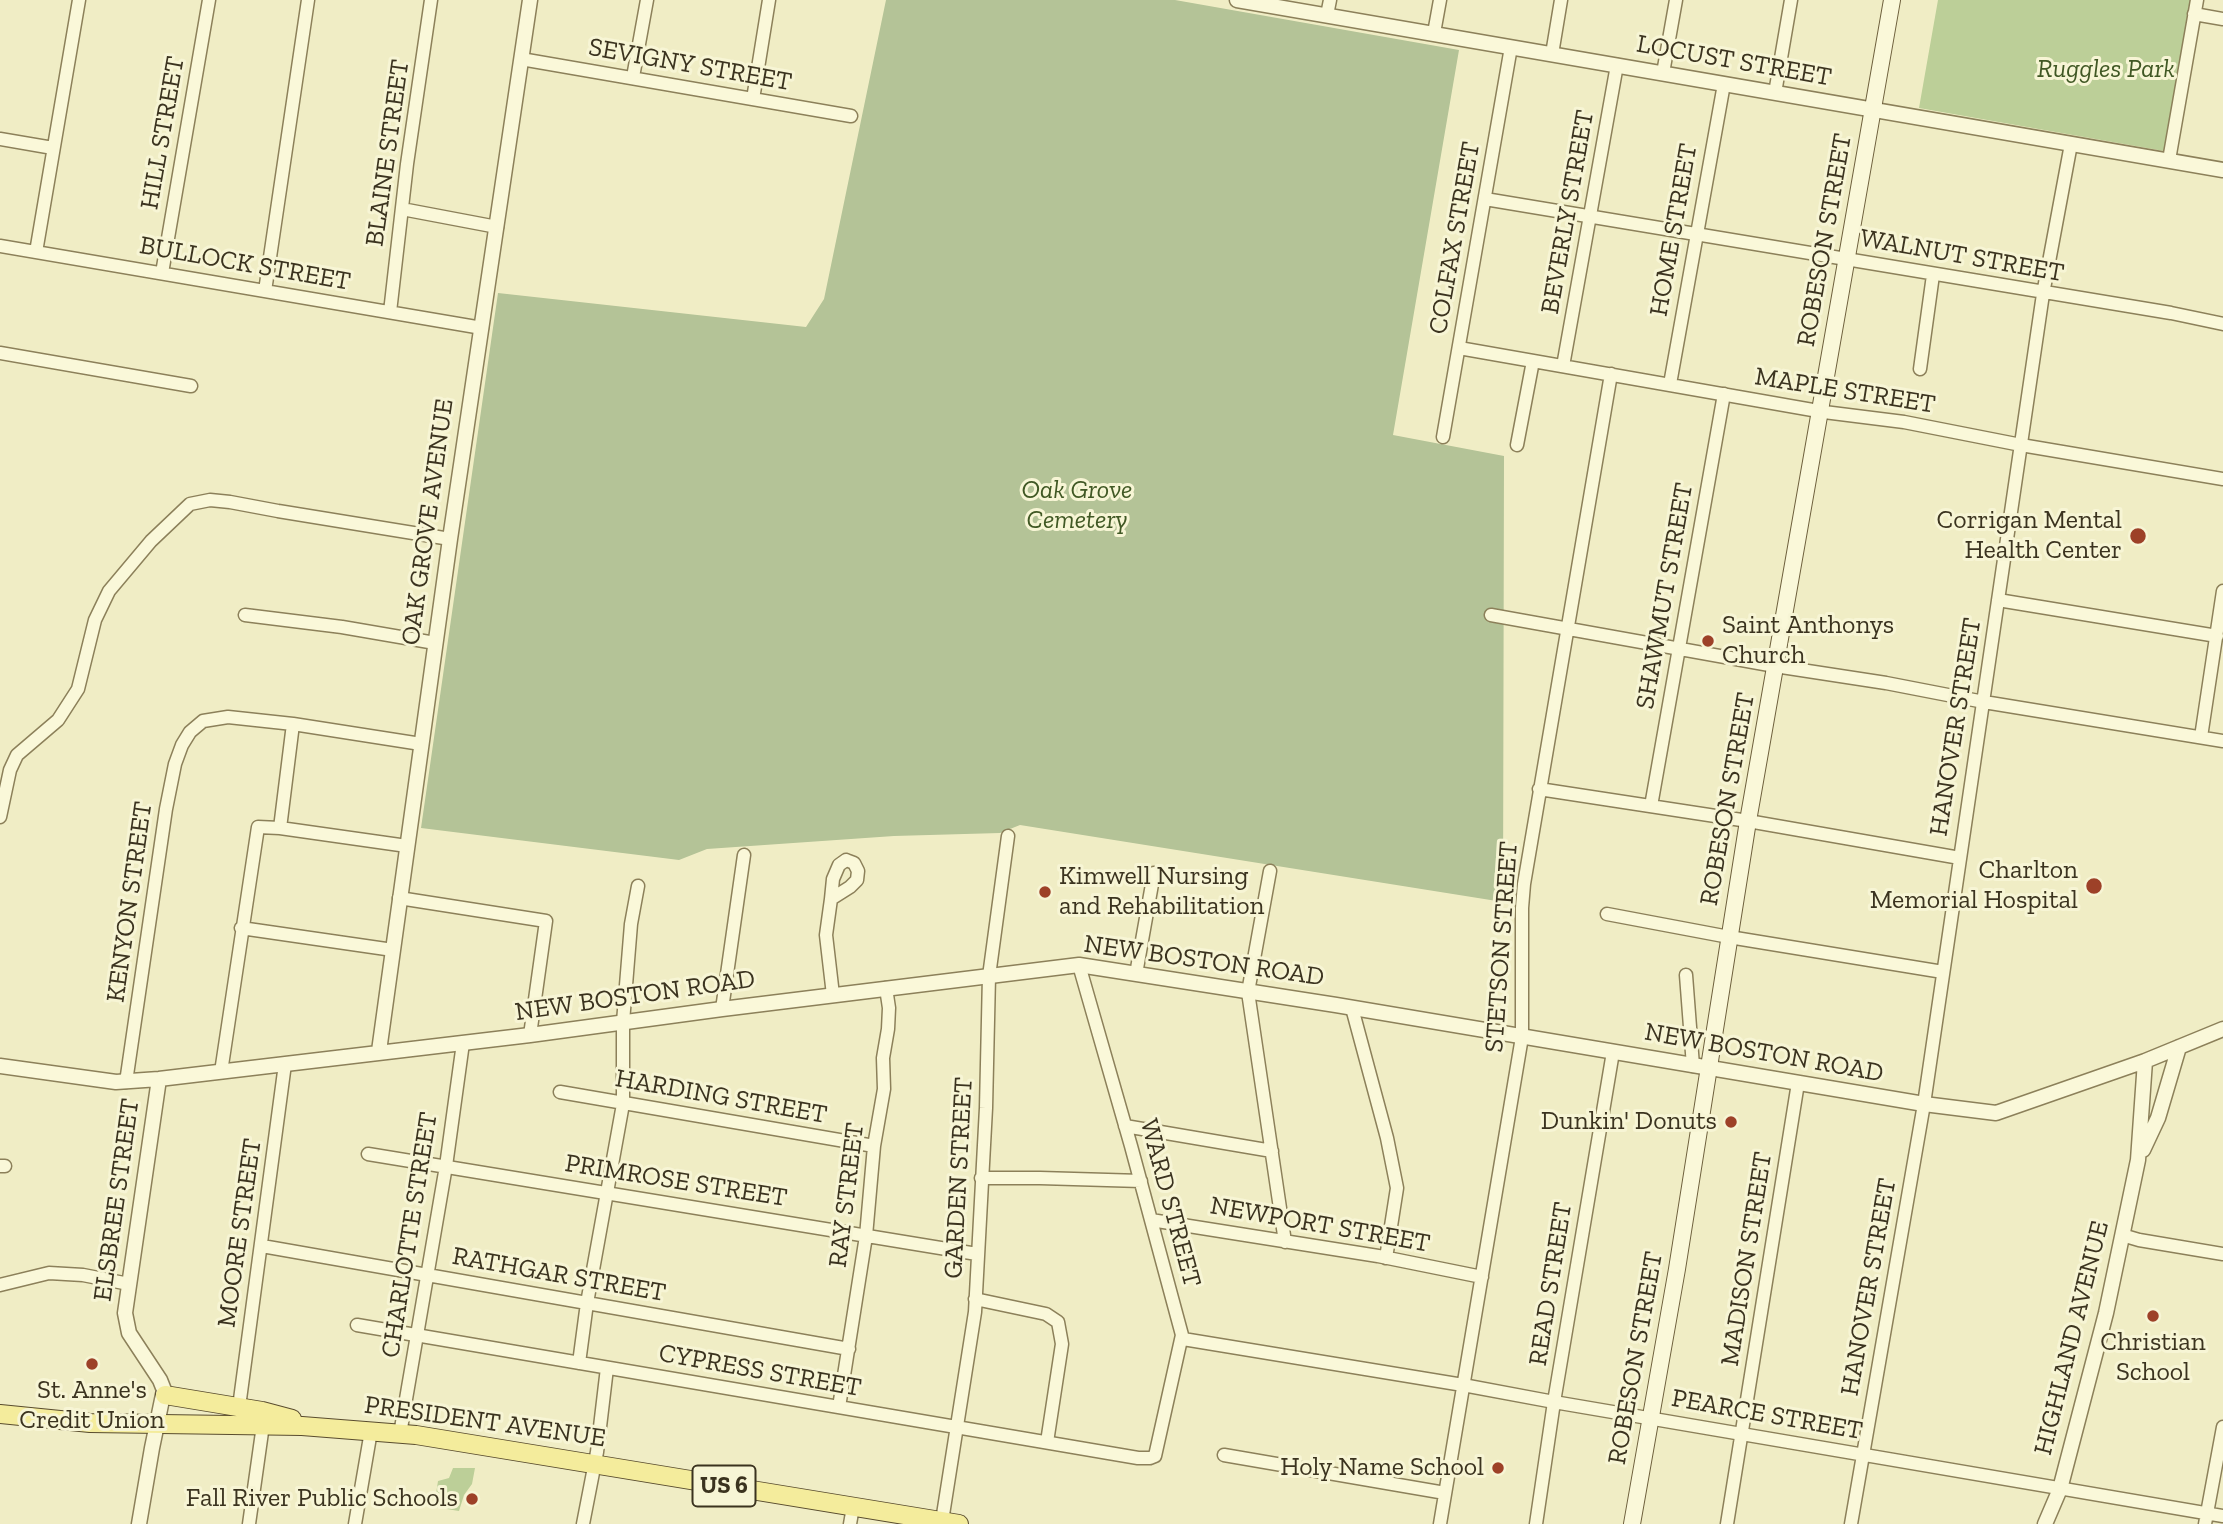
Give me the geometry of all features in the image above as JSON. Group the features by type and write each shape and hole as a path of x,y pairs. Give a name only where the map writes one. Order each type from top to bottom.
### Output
{"main road":[{"name":"ROBESON STREET","path":"1632,1524 1676,1269 1700,1067 1729,937 1892,0"},
{"path":"164,1395 239,1407 323,1427"},
{"name":"PRESIDENT AVENUE","path":"0,1415 90,1423 323,1427 400,1434 594,1465 852,1516 950,1523"}],"street":[{"path":"36,252 79,0"},
{"name":"HILL STREET","path":"162,273 209,0"},
{"path":"265,291 308,0"},
{"name":"BLAINE STREET","path":"390,312 431,0"},
{"name":"OAK GROVE AVENUE","path":"379,1051 435,643 530,0"},
{"path":"634,77 647,0"},
{"path":"753,99 769,0"},
{"name":"LOCUST STREET","path":"1237,0 2223,170"},
{"path":"1327,15 1330,0"},
{"path":"1434,33 1440,0"},
{"path":"1552,54 1562,0"},
{"path":"1663,74 1676,0"},
{"path":"1775,93 1791,0"},
{"path":"2169,160 2197,0"},
{"path":"2194,14 2223,19"},
{"name":"COLFAX STREET","path":"1443,437 1511,47"},
{"name":"SEVIGNY STREET","path":"521,59 851,116"},
{"name":"BEVERLY STREET","path":"1563,366 1617,65"},
{"name":"HOME STREET","path":"1670,384 1724,84"},
{"path":"0,139 53,148"},
{"name":"HANOVER STREET","path":"1851,1524 1924,1104 2043,293 2071,144"},
{"name":"WALNUT STREET","path":"1485,199 2171,313 2223,324"},
{"path":"402,209 497,227"},
{"name":"BULLOCK STREET","path":"0,246 482,328"},
{"path":"1920,369 1933,275"},
{"name":"MAPLE STREET","path":"1459,348 1821,411 1904,422 2223,479"},
{"path":"0,353 191,386"},
{"path":"1517,445 1533,361"},
{"name":"STETSON STREET","path":"1440,1524 1522,1037 1522,908 1539,789 1611,374"},
{"name":"SHAWMUT STREET","path":"1651,806 1724,394"},
{"path":"0,817 10,770 17,755 58,720 79,685 95,620 108,591 151,541 190,503 210,500 230,502 450,539"},
{"path":"2201,737 2223,591"},
{"path":"1998,600 2217,636"},
{"path":"245,615 342,627 435,643"},
{"path":"1490,615 2223,741"},
{"name":"KENYON STREET","path":"126,1082 175,764 182,745 202,721 228,717 293,724"},
{"path":"280,828 293,724 421,744"},
{"path":"1539,789 1748,821 1960,858"},
{"path":"221,1072 258,827 407,846"},
{"name":"GARDEN STREET","path":"950,1523 957,1427 975,1299 986,1108 989,976 1007,836"},
{"path":"722,1009 744,855"},
{"path":"1270,871 1248,992 1285,1241"},
{"path":"1136,974 1154,873"},
{"path":"579,1363 587,1303 623,1104 623,1022 631,924 638,886"},
{"path":"399,898 546,920 530,1035"},
{"path":"831,899 826,935 833,995"},
{"path":"1607,914 1943,972"},
{"path":"242,928 393,950"},
{"name":"NEW BOSTON ROAD","path":"0,1066 91,1080 126,1082 159,1079 1079,965 1924,1104 1996,1113 2179,1047"},
{"name":"WARD STREET","path":"1079,965 1182,1335 1155,1456"},
{"path":"1686,975 1700,1067"},
{"name":"RAY STREET","path":"839,1407 866,1236 874,1146 884,1089 883,1058 889,1008 886,988"},
{"path":"1352,1008 1387,1138 1397,1188 1386,1258"},
{"path":"2179,1047 2223,1029"},
{"name":"CHARLOTTE STREET","path":"400,1434 446,1166 463,1043"},
{"name":"HIGHLAND AVENUE","path":"2138,1160 2158,1118 2179,1047"},
{"name":"READ STREET","path":"1536,1524 1554,1402 1614,1052"},
{"name":"HIGHLAND AVENUE","path":"2045,1524 2060,1489 2106,1313 2138,1160 2145,1061"},
{"name":"MOORE STREET","path":"239,1407 285,1064"},
{"name":"ELSBREE STREET","path":"159,1079 125,1313 127,1328 160,1380 164,1395"},
{"name":"MADISON STREET","path":"1727,1524 1798,1083"},
{"name":"HARDING STREET","path":"560,1092 874,1146"},
{"path":"1125,1126 1272,1151"},
{"name":"PRIMROSE STREET","path":"368,1154 977,1254"},
{"path":"981,1178 1141,1181"},
{"name":"NEWPORT STREET","path":"1151,1220 1386,1258 1482,1277"},
{"path":"2122,1235 2223,1254"},
{"name":"RATHGAR STREET","path":"262,1246 849,1349"},
{"path":"0,1285 50,1273 83,1275 129,1284"},
{"path":"975,1299 1046,1314 1058,1322 1062,1344 1047,1442"},
{"name":"CYPRESS STREET","path":"357,1325 1138,1458 1155,1456"},
{"name":"PEARCE STREET","path":"1182,1335 1183,1339 2060,1489 2206,1519 2223,1516"},
{"path":"583,1524 607,1368"},
{"path":"139,1524 164,1395"},
{"path":"249,1524 263,1425"},
{"path":"2206,1519 2223,1427"},
{"path":"355,1524 371,1431"},
{"path":"1224,1455 1445,1493"}],"green space":[{"name":"Oak Grove Cemetery","path":"886,0 1175,0 1459,50 1393,435 1504,456 1503,902 1020,825 1000,833 894,836 707,849 679,860 421,828 498,293 806,327 824,299"},
{"name":"Ruggles Park","path":"1938,0 2190,0 2164,151 1919,108"},
{"path":"453,1468 475,1468 472,1484 464,1495 459,1511 434,1507 438,1481 449,1478"}],"place":[{"name":"Corrigan Mental Health Center","path":"2138,536"},
{"name":"Saint Anthonys Church","path":"1708,641"},
{"name":"Charlton Memorial Hospital","path":"2094,886"},
{"name":"Kimwell Nursing and Rehabilitation","path":"1045,892"},
{"name":"Dunkin' Donuts","path":"1731,1122"},
{"name":"Christian School","path":"2153,1316"},
{"name":"St. Anne's Credit Union","path":"92,1364"},
{"name":"Holy Name School","path":"1498,1468"},
{"name":"Fall River Public Schools","path":"472,1499"}]}
